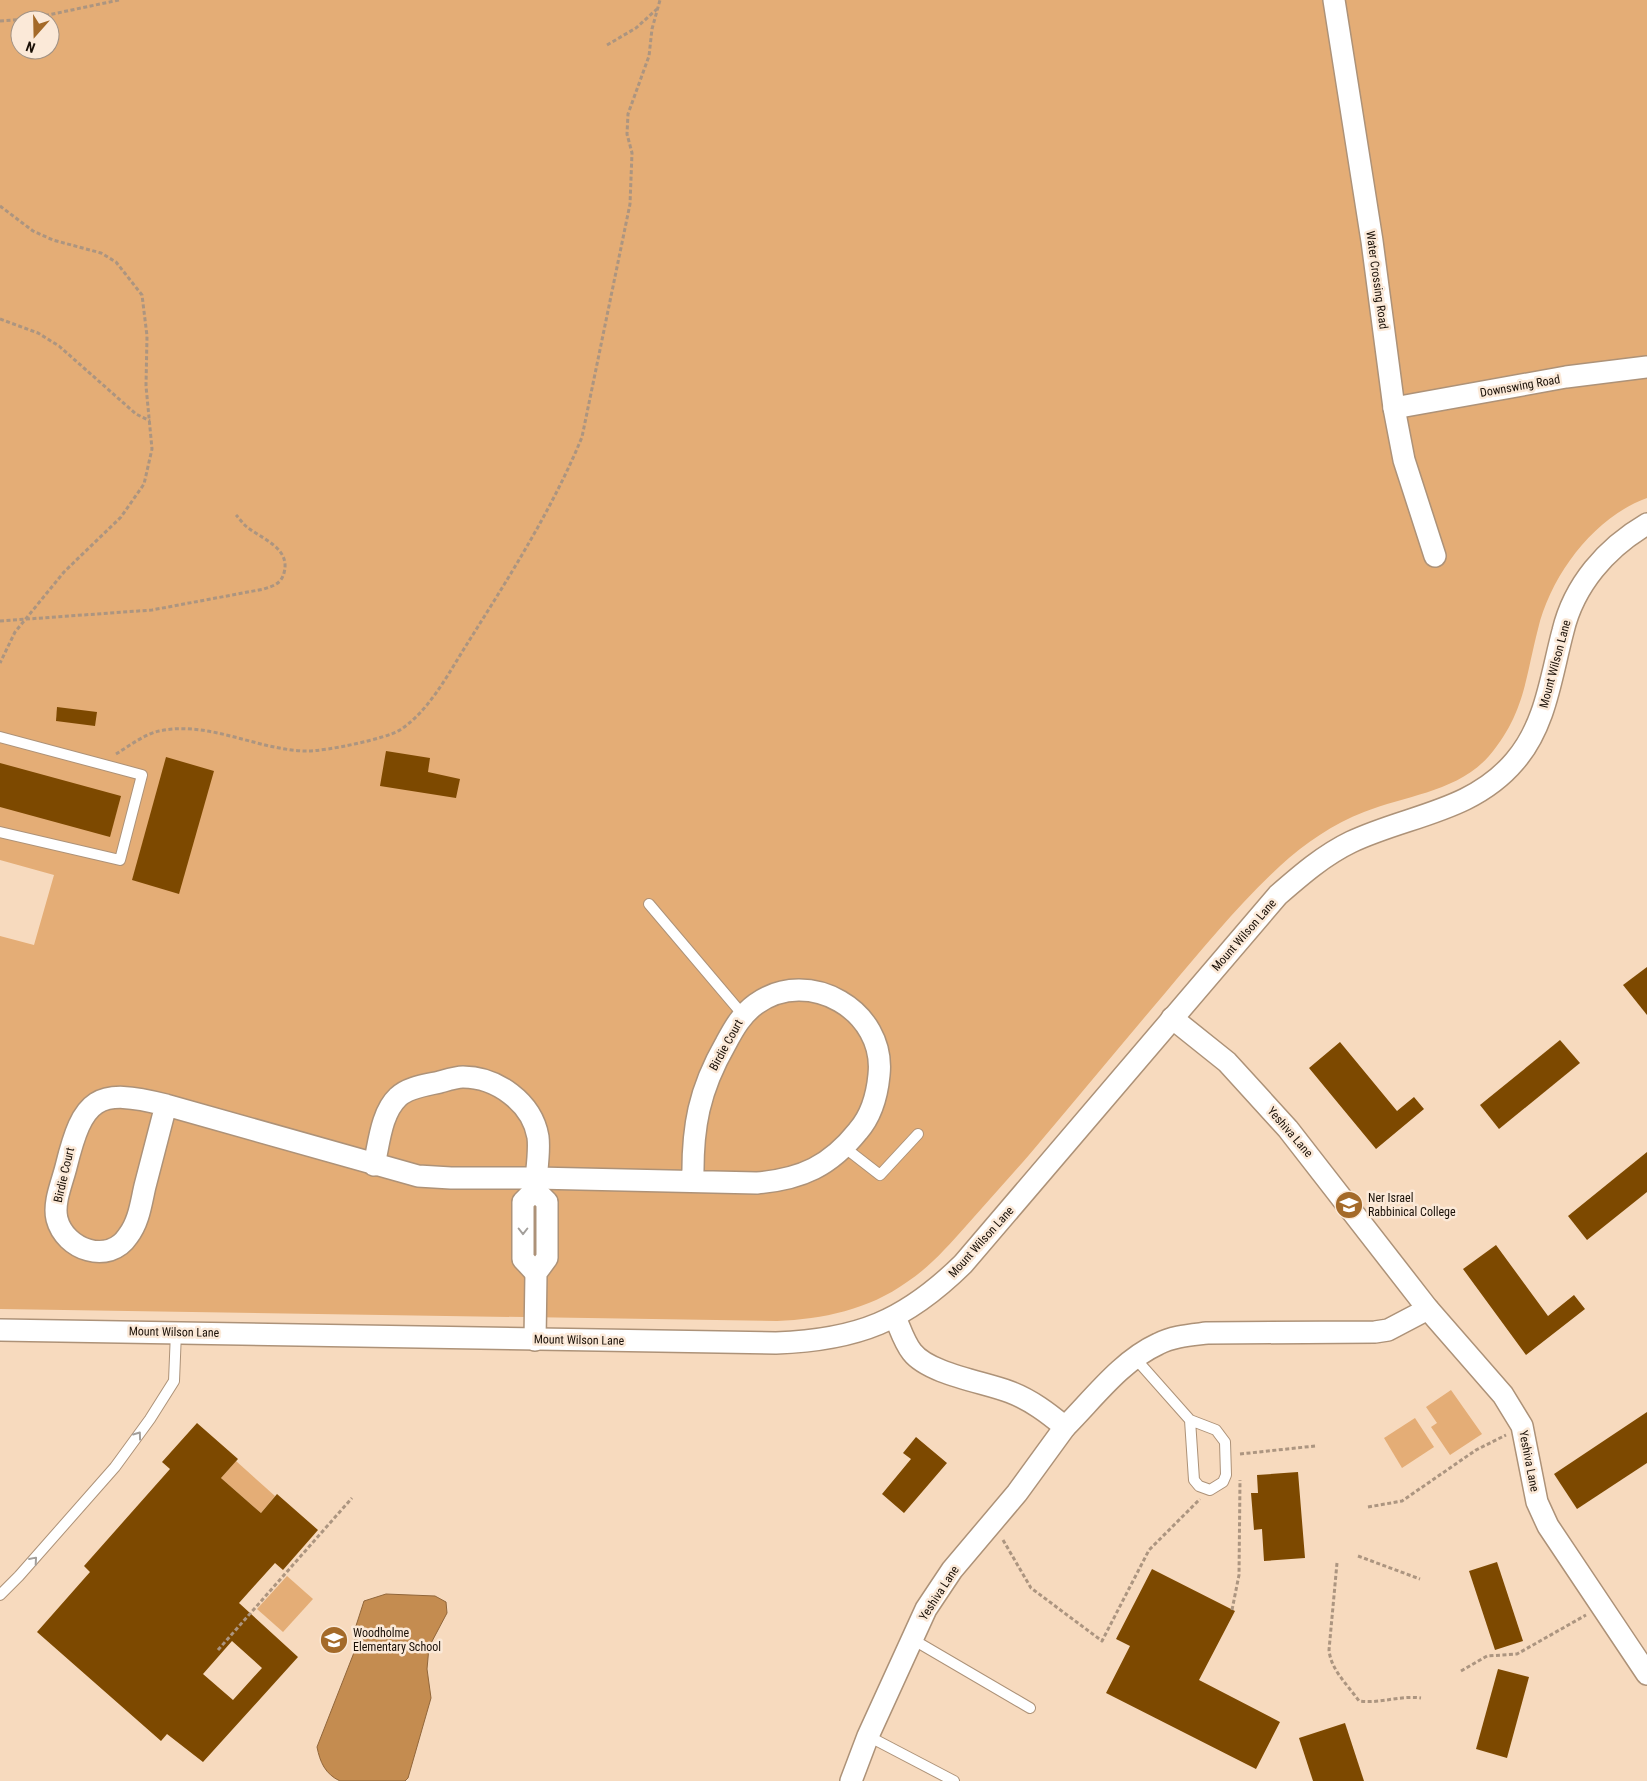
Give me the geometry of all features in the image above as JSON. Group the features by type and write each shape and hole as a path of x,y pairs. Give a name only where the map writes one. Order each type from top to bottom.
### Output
{"street":[{"name":"Water Crossing Road","path":"1334,0 1372,242 1394,408 1404,460 1435,556"},
{"name":"Downswing Road","path":"1394,408 1566,377 1647,367"},
{"name":"Mount Wilson Lane","path":"0,1330 535,1340 810,1342 841,1337 895,1317 920,1302 963,1264 1278,895 1316,863 1352,842 1451,808 1486,788 1515,762 1527,746 1540,718 1563,629 1572,603 1584,581 1612,549 1629,534 1647,524"},
{"name":"Birdie Court","path":"166,1105 137,1218 128,1238 107,1251 83,1249 75,1244 61,1229 56,1211 72,1141 81,1120 89,1108 106,1098 130,1096 166,1105 418,1176 535,1184 693,1181 757,1183 794,1178 826,1162 844,1147 870,1114 879,1083 880,1055 876,1042 863,1019 843,1001 810,990 790,991 773,996 757,1003 743,1015 720,1053 701,1096 693,1135 693,1181"},
{"name":"Yeshiva Lane","path":"1172,1018 1227,1062 1288,1129 1428,1309 1503,1395 1523,1430 1537,1502 1548,1526 1647,1674"},
{"path":"374,1165 385,1120 398,1096 411,1090 461,1077 483,1079 500,1086 513,1096 534,1124 538,1137 535,1184 523,1202 523,1259 536,1272 535,1340"},
{"name":"Yeshiva Lane","path":"851,1781 868,1736 926,1609 952,1570 1017,1494 1065,1427 1135,1358 1158,1343 1183,1336 1207,1333 1375,1332 1388,1330 1428,1309"},
{"path":"895,1317 912,1352 920,1359 933,1367 1012,1392 1040,1407 1065,1427"}],"lane":[{"path":"0,737 142,775 120,860 0,832"},
{"path":"649,904 743,1015"},
{"path":"844,1147 880,1175 918,1134"},
{"path":"0,1595 115,1467 150,1419 174,1381 176,1332"},
{"path":"1135,1358 1190,1420 1216,1430 1225,1442 1226,1475 1223,1482 1210,1490 1199,1486 1194,1480 1190,1420"},
{"path":"912,1639 1030,1708"},
{"path":"868,1736 954,1781"}],"path":[{"path":"0,21 29,19 118,0"},
{"path":"99,764 158,731 191,729 274,747 309,751 362,742 399,731 423,710 488,609 567,473 582,437 630,204 632,153 627,134 628,114 649,56 660,0"},
{"path":"607,46 636,28 657,9"},
{"path":"0,206 33,231 53,240 101,253 116,262 142,295 146,336 146,386 152,449 144,484 121,517 64,572 25,619 1,656 0,663"},
{"path":"0,319 38,333 59,346 136,414 150,421"},
{"path":"0,621 152,610 264,589 277,584 283,576 285,566 282,553 271,542 246,526 236,515"},
{"path":"1368,1507 1402,1501 1476,1450 1500,1436 1523,1430"},
{"path":"1240,1462 1240,1453 1315,1446"},
{"path":"1232,1610 1239,1575 1240,1472"},
{"path":"218,1650 352,1498"},
{"path":"1002,1537 1031,1588 1102,1641 1149,1550 1202,1498"},
{"path":"1358,1556 1420,1579"},
{"path":"1337,1563 1329,1650 1330,1660 1337,1672 1359,1701 1373,1703 1413,1697 1421,1698"},
{"path":"1461,1671 1487,1656 1517,1654 1601,1606"}],"shaded area":[{"path":"0,0 1647,0 1647,498 1609,519 1578,550 1564,569 1544,609 1517,710 1501,740 1489,756 1462,778 1447,785 1380,806 1341,822 1309,842 1280,866 1250,896 1194,959 1029,1155 952,1241 923,1270 892,1292 877,1300 845,1311 811,1318 777,1321 0,1309 0,936 34,945 54,875 0,860"},
{"path":"1451,1390 1482,1434 1450,1455 1431,1427 1437,1423 1426,1407"},
{"path":"1415,1418 1434,1447 1402,1468 1384,1438"},
{"path":"236,1461 275,1496 261,1513 221,1478"},
{"path":"287,1576 313,1599 283,1632 257,1609"},
{"path":"386,1594 435,1596 446,1602 447,1613 429,1647 427,1669 431,1698 408,1778 405,1781 340,1781 330,1775 324,1767 317,1747 355,1650 354,1632 364,1601"}],"building":[{"path":"57,707 97,712 95,726 56,721"},
{"path":"386,751 430,758 428,772 460,779 456,798 380,786"},
{"path":"166,757 214,771 179,894 132,880"},
{"path":"0,763 121,796 110,837 0,807"},
{"path":"1647,967 1647,1015 1623,985"},
{"path":"1560,1040 1580,1063 1499,1129 1480,1105"},
{"path":"1340,1042 1397,1111 1414,1097 1424,1109 1376,1149 1309,1068"},
{"path":"1647,1152 1647,1192 1587,1240 1568,1216"},
{"path":"1496,1245 1548,1316 1574,1295 1585,1309 1526,1355 1463,1269"},
{"path":"1647,1412 1647,1463 1577,1509 1554,1474"},
{"path":"197,1423 238,1459 221,1478 261,1513 277,1494 318,1530 283,1570 275,1563 239,1603 298,1657 203,1762 167,1734 161,1741 37,1632 90,1572 84,1566 170,1469 162,1462","holes":["232,1641 262,1668 233,1700 203,1674"]},
{"path":"916,1437 947,1463 904,1513 882,1494 911,1459 903,1453"},
{"path":"1298,1472 1305,1558 1264,1561 1262,1529 1254,1530 1251,1493 1258,1493 1257,1475"},
{"path":"1497,1562 1523,1641 1495,1650 1469,1571"},
{"path":"1152,1569 1235,1611 1199,1680 1280,1722 1256,1769 1106,1693 1130,1646 1116,1639"},
{"path":"1498,1669 1529,1677 1507,1758 1476,1749"},
{"path":"1345,1723 1364,1781 1313,1781 1299,1738"}],"place":[{"name":"Ner Israel Rabbinical College","path":"1349,1205"},
{"name":"Woodholme Elementary School","path":"334,1640"}]}
